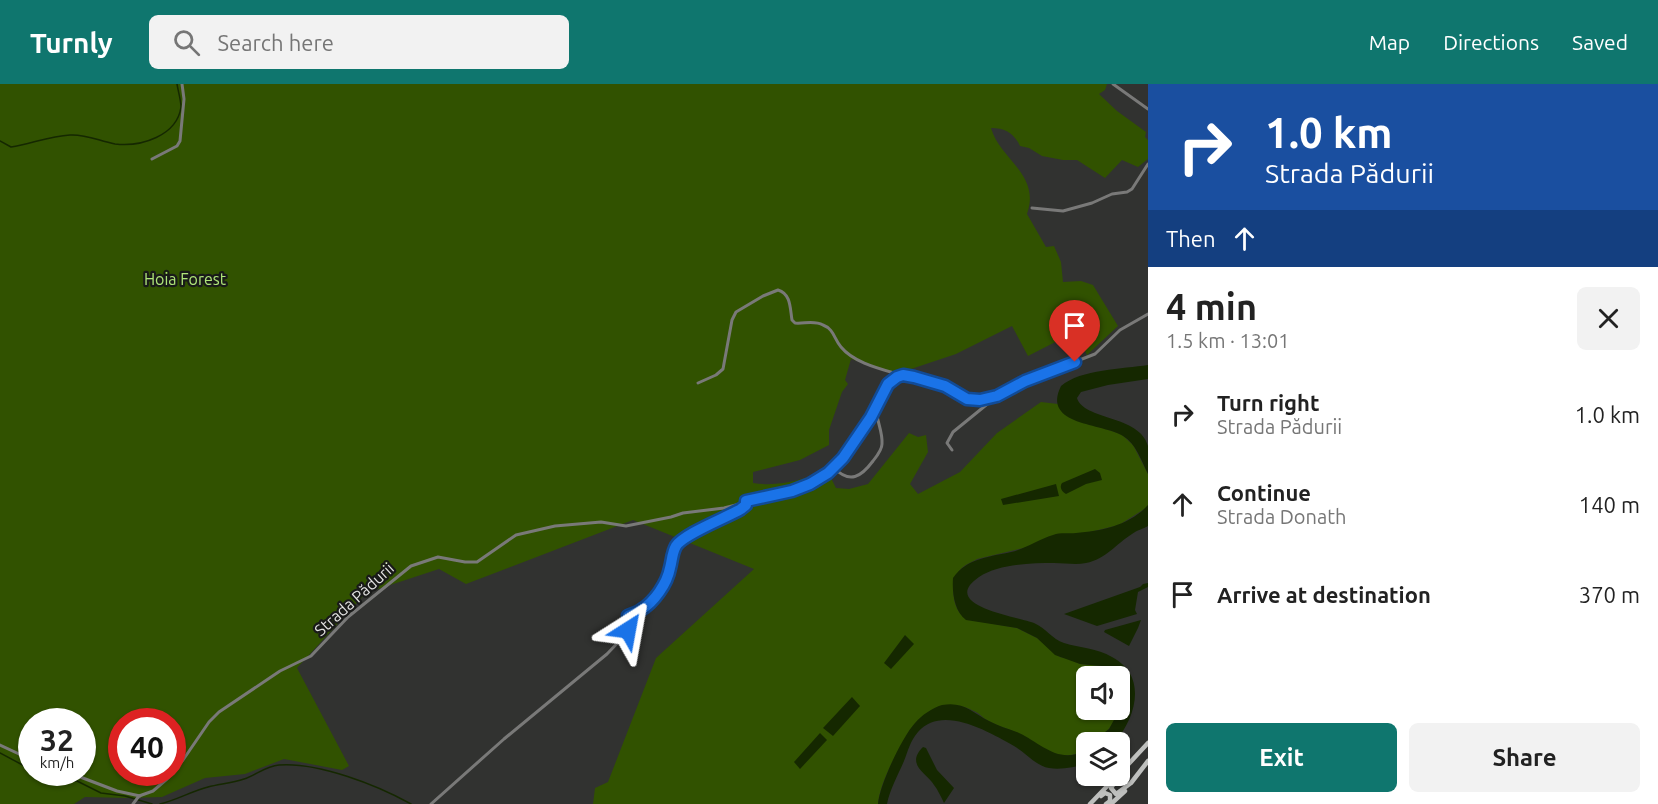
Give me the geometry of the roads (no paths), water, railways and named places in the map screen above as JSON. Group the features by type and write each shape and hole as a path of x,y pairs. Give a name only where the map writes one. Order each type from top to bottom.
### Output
{"main road":[{"path":"1130,762 1148,743"},
{"path":"1130,784 1148,761"},
{"path":"1112,804 1148,767"},
{"path":"1092,804 1108,786"},
{"path":"1112,786 1111,788 1116,794 1127,786"},
{"path":"1092,804 1105,793 1111,798 1106,804"}],"street":[{"path":"152,159 177,146 180,141 184,99 182,84"},
{"path":"1113,84 1148,109"},
{"path":"1032,208 1063,211 1092,203 1112,194 1127,192 1132,189 1148,164"},
{"path":"698,383 716,375 723,369 732,320 736,312 766,294 778,290 783,291 788,297 795,322 823,324 851,356 903,375 945,386 971,400 984,400 997,396 1025,381 1095,354 1120,330 1148,314"},
{"name":"Strada Pădurii","path":"134,803 166,779 219,712 285,668 311,656 344,621 411,566 438,557 465,562 477,561 516,535 555,526 601,522 626,526 671,518 683,513 724,508 798,489 820,479 834,468 851,447 876,408 888,384 903,375"},
{"path":"952,450 947,442 953,432 997,396"},
{"path":"834,468 841,475 848,478 855,477 865,471 874,460 883,442 876,408"},
{"name":"Strada Pădurii","path":"431,804 504,739 607,654 626,635 628,616 642,609 657,596 670,570 676,546 681,541 741,509 746,505 746,501"},
{"path":"0,745 18,755"},
{"path":"96,783 139,797"}],"waterway":[{"path":"0,141 11,147 55,137 76,135 115,144 136,144 156,138 173,125 178,117 181,101 177,84"},
{"path":"0,753 18,763"},
{"path":"160,804 202,789 244,779 279,765 311,767 347,776 382,789 411,804"},
{"path":"87,786 101,793 125,796 152,804"}],"park label":[{"name":"Hoia Forest","path":"185,279"}]}
